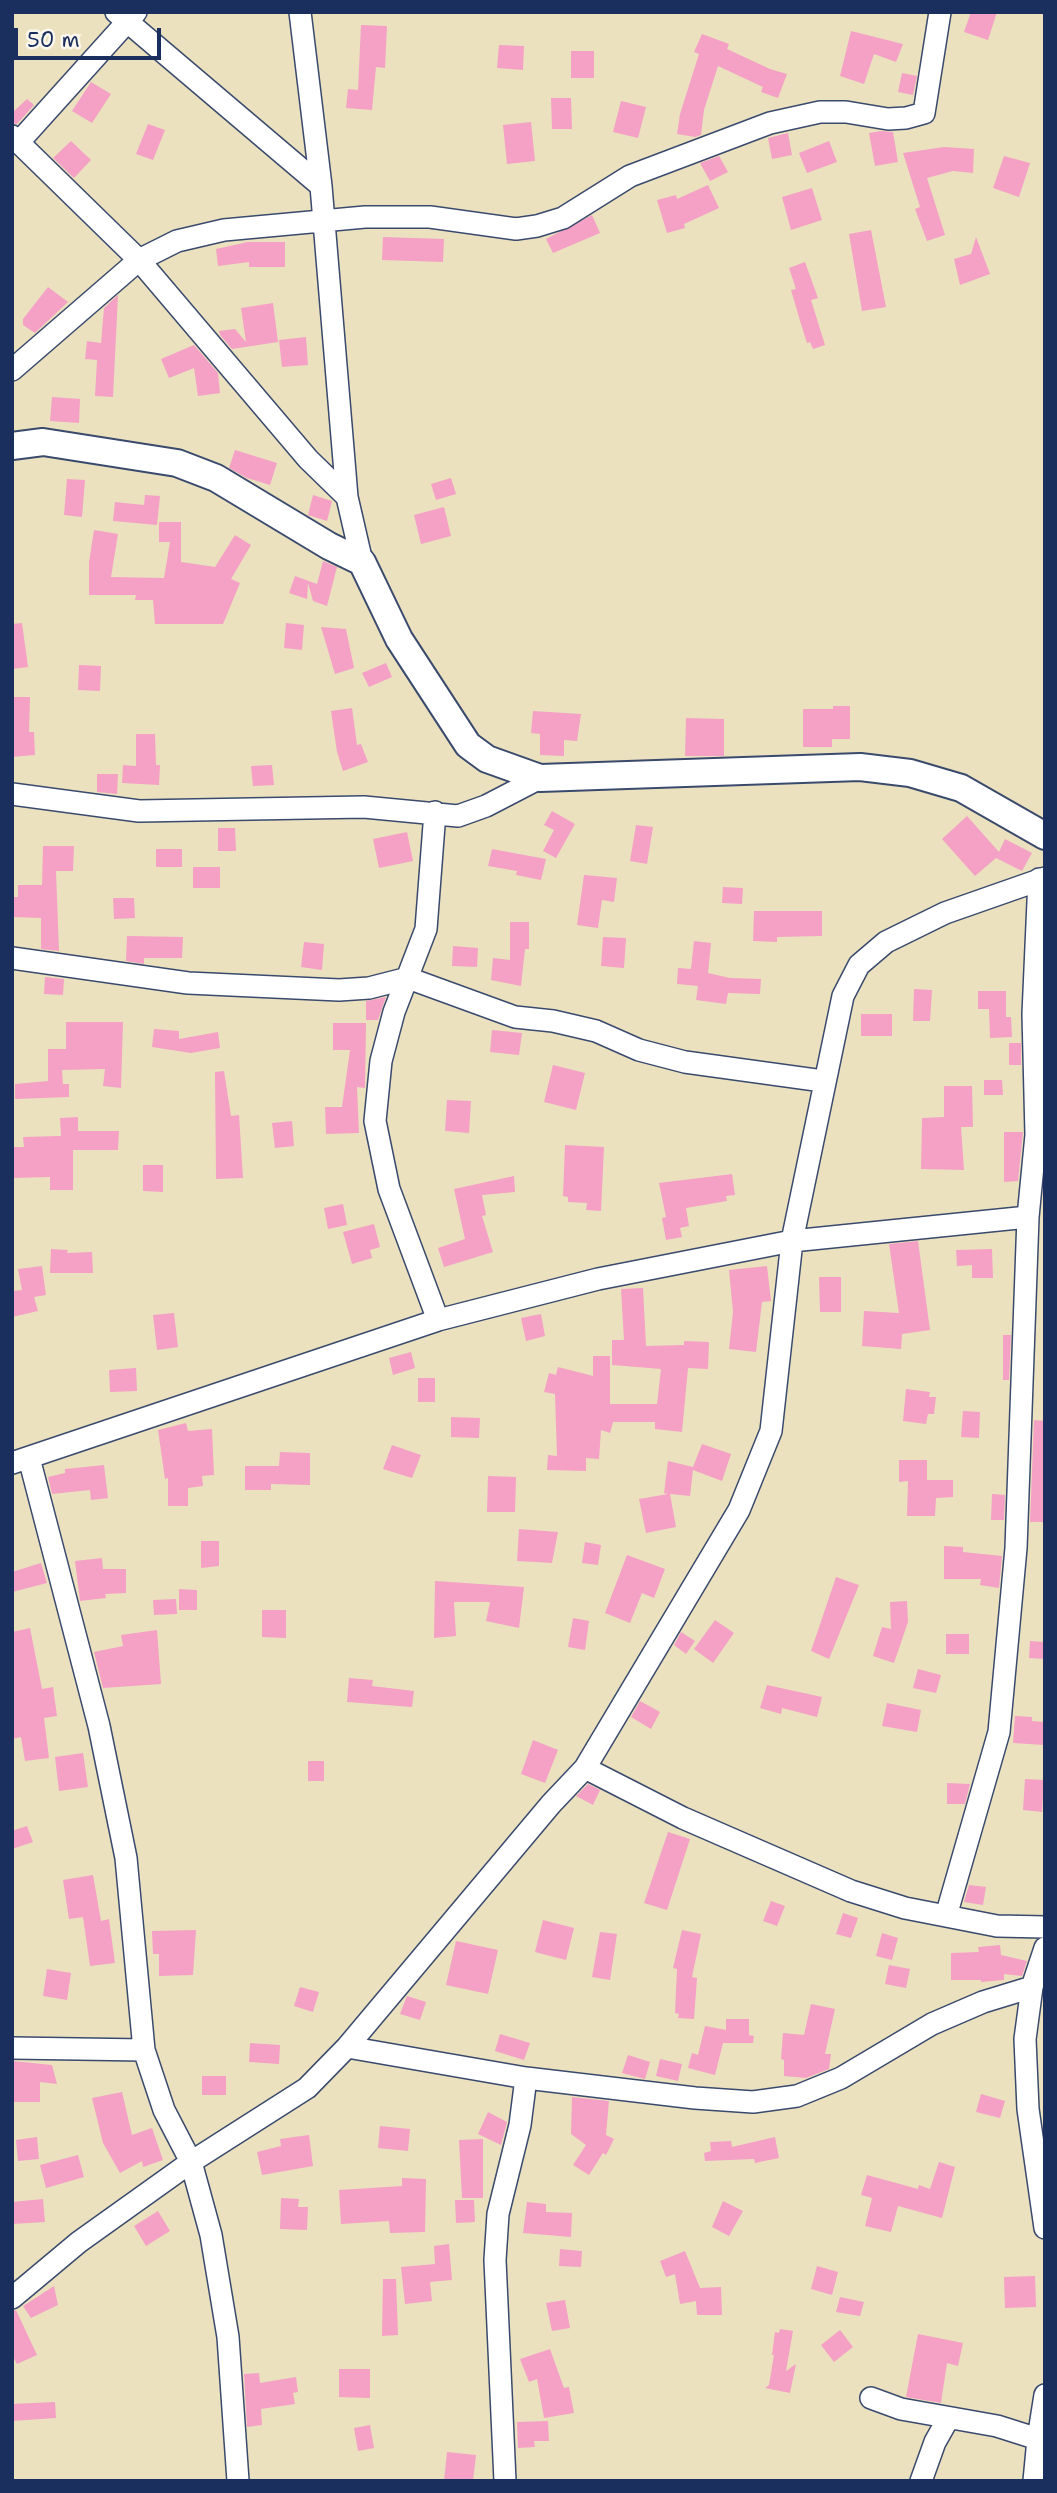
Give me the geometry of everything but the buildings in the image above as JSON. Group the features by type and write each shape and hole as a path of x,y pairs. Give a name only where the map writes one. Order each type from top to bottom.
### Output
{"street":[{"path":"300,12 321,186 347,497 362,562 399,639 468,745 487,759 540,778 860,767 910,773 961,788 1045,836"},
{"path":"12,370 139,260 177,241 224,230 324,220 430,217 516,229 537,226 563,218 630,176 729,136 780,120 820,112 906,118 924,113 940,12"},
{"path":"321,186 126,15 62,98 15,140 139,260 308,459 347,497"},
{"path":"12,446 43,442 177,463 216,478 329,546 362,562"},
{"path":"12,793 139,811 364,807 458,816 486,806 540,778"},
{"path":"435,812 426,929 394,1012 381,1061 375,1121 389,1188 438,1320"},
{"path":"12,2298 79,2242 191,2162 307,2088 347,2047 551,1804 585,1768 739,1510 771,1431 792,1241 823,1081 843,996 859,965 886,942 945,913 1042,878 1033,1014 1036,1135 1028,1217 1016,1548 999,1732 946,1916"},
{"path":"12,958 188,983 339,990 369,988 408,978 516,1017 554,1021 596,1031 639,1050 685,1062 823,1081"},
{"path":"238,2481 228,2337 211,2235 191,2162 164,2110 144,2050 126,1858 99,1726 21,1460 438,1320 598,1279 792,1241 1028,1217"},
{"path":"585,1768 683,1818 851,1891 905,1908 997,1926 1045,1927"},
{"path":"1045,1948 1032,1987 1025,2039 1028,2109 1045,2228"},
{"path":"347,2047 526,2078 695,2098 753,2102 797,2096 841,2078 932,2024 983,2002 1032,1987"},
{"path":"13,2046 144,2050"},
{"path":"505,2481 495,2260 498,2214 520,2125 526,2078"},
{"path":"1034,2481 1045,2395"},
{"path":"871,2398 901,2409 998,2426 1038,2439"},
{"path":"921,2481 935,2442 948,2419"}]}
